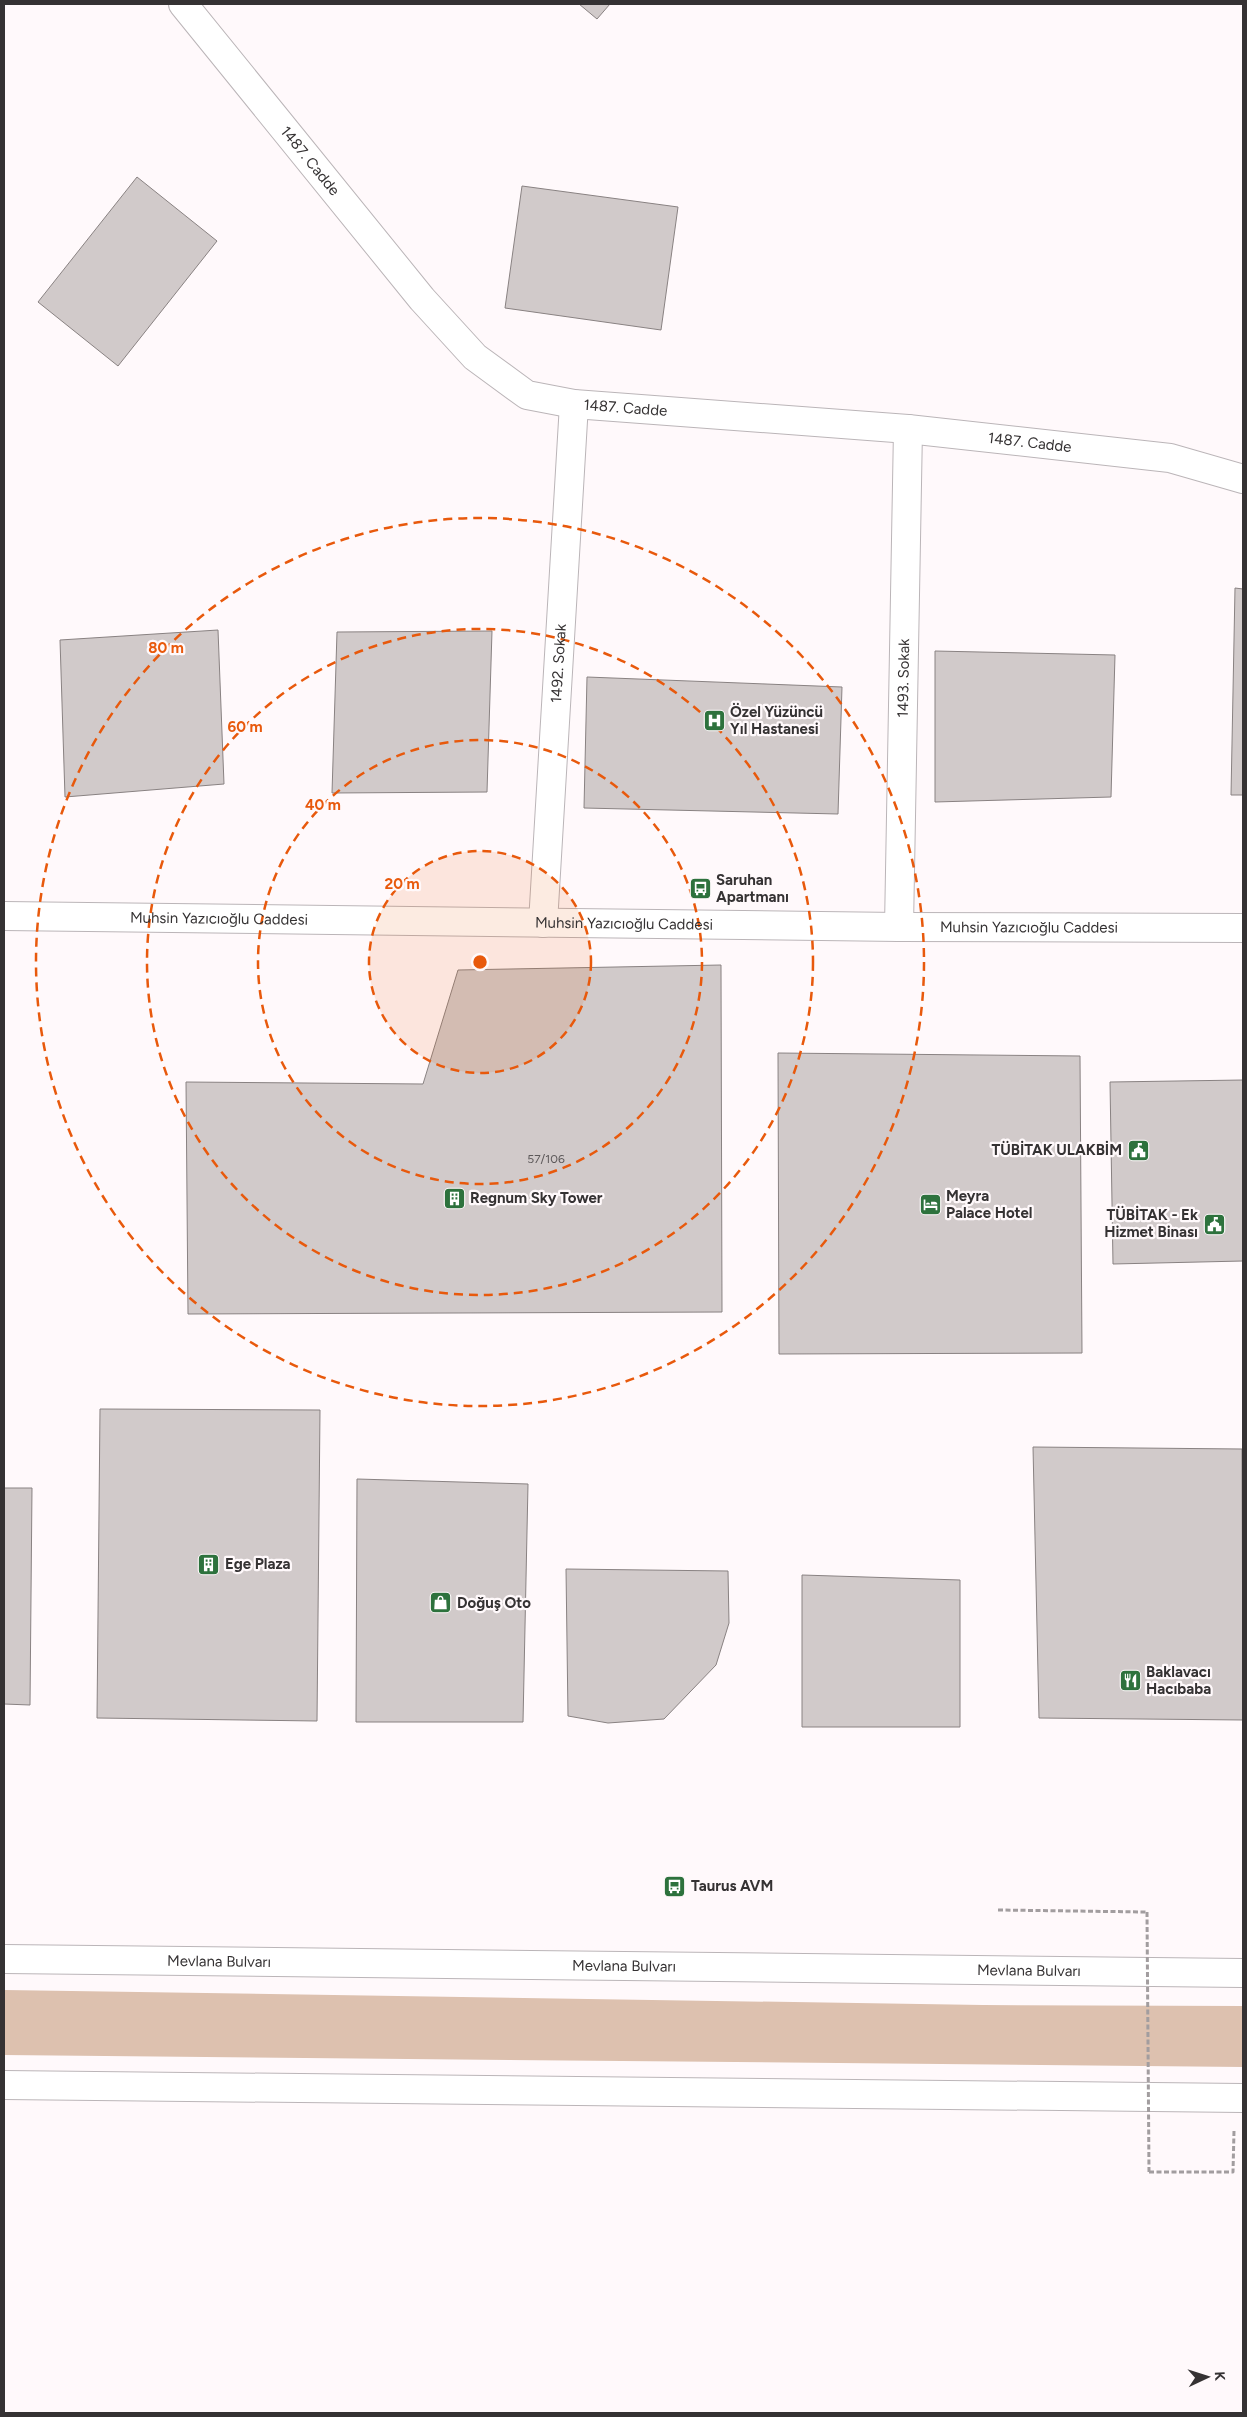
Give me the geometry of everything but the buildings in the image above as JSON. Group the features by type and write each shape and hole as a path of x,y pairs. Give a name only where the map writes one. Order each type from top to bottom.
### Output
{"main road":[{"name":"1487. Cadde","path":"183,4 422,299 475,357 527,395 574,404 908,429 1170,458 1243,479"},
{"name":"1492. Sokak","path":"543,923 574,404"},
{"name":"1493. Sokak","path":"899,927 908,429"},
{"name":"Muhsin Yazıcıoğlu Caddesi","path":"4,916 899,927 1243,928"},
{"name":"Mevlana Bulvarı","path":"4,1959 1243,1973"},
{"path":"4,2085 1239,2098"}],"path":[{"path":"998,1910 1147,1912 1149,2172 1233,2172 1239,2098"}],"shaded area":[{"path":"4,1990 983,2005 1243,2006 1243,2067 4,2055"}],"place":[{"name":"Özel Yüzüncü Yıl Hastanesi","path":"714,721"},
{"name":"Saruhan Apartmanı","path":"700,889"},
{"name":"TÜBİTAK ULAKBİM","path":"1138,1150"},
{"name":"Regnum Sky Tower","path":"454,1198"},
{"name":"Meyra Palace Hotel","path":"930,1205"},
{"name":"TÜBİTAK - Ek Hizmet Binası","path":"1214,1224"},
{"name":"Ege Plaza","path":"209,1564"},
{"name":"Doğuş Oto","path":"441,1603"},
{"name":"Baklavacı Hacıbaba","path":"1130,1681"},
{"name":"Taurus AVM","path":"675,1886"}]}
